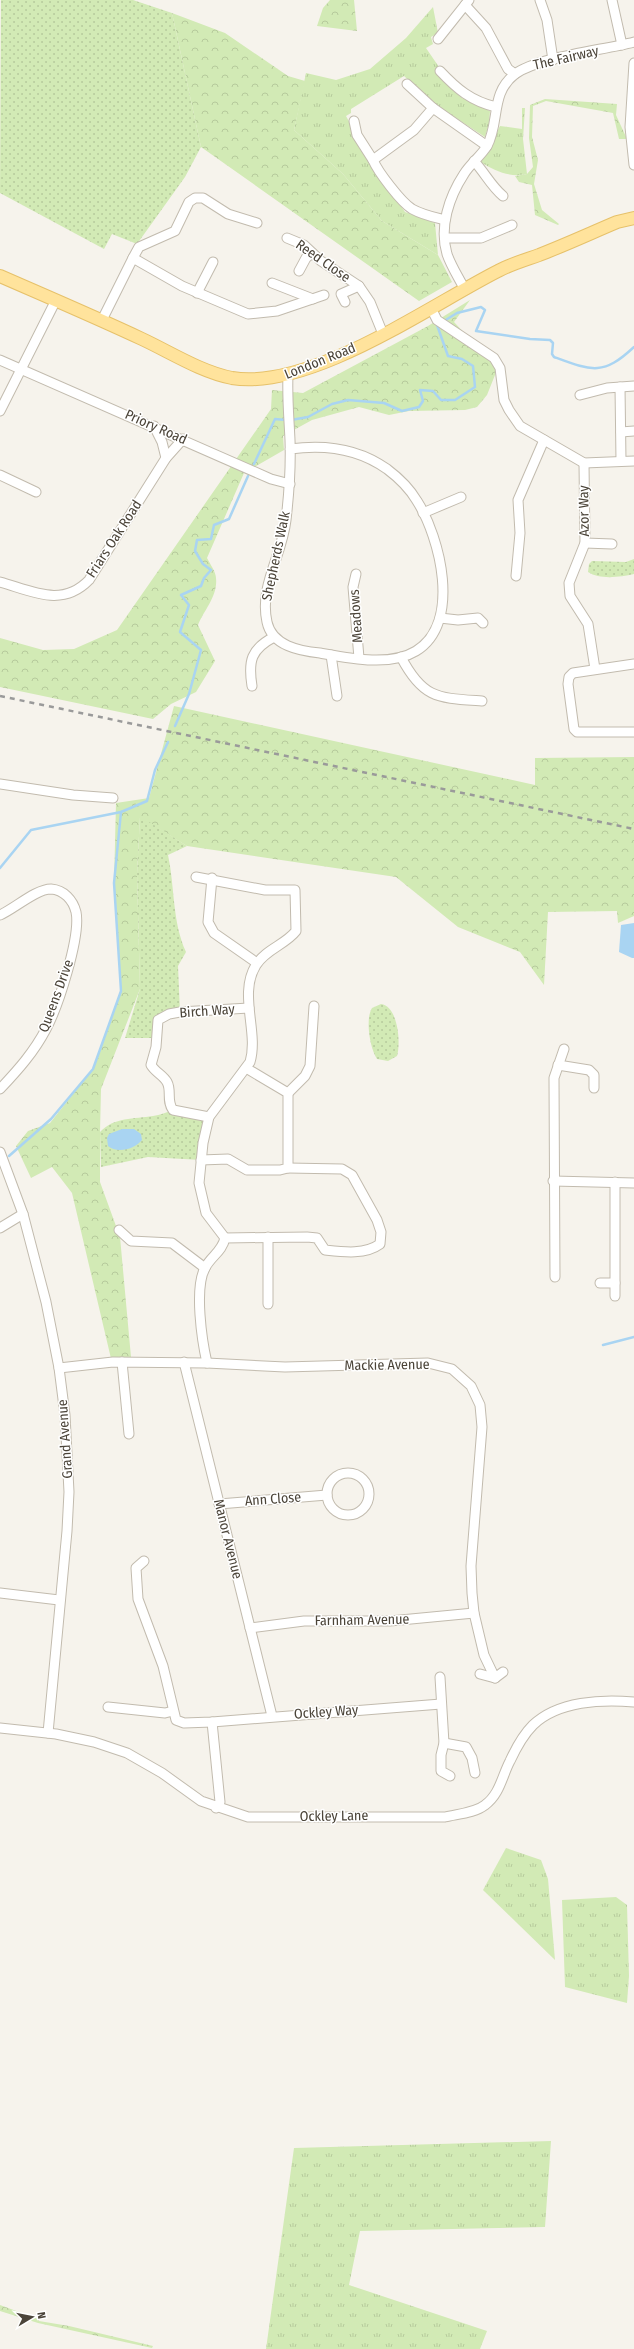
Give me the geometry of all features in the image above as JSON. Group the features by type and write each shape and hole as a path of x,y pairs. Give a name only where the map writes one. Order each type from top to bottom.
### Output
{"main road":[{"name":"London Road","path":"0,276 102,320 206,369 231,378 252,380 288,375 317,365 383,334 499,270 617,222 634,218"}],"street":[{"path":"540,0 547,20 553,60"},
{"path":"612,0 622,45"},
{"path":"438,39 467,3 486,28 508,68 515,74"},
{"name":"The Fairway","path":"465,290 447,255 444,238 445,220 449,201 464,174 487,146 493,128 496,107 502,88 515,74 536,63 634,42"},
{"path":"634,63 630,127 634,165"},
{"path":"440,71 458,90 478,103 496,107"},
{"path":"407,84 433,108 487,146"},
{"path":"373,160 414,130 433,108"},
{"path":"354,121 357,135 397,193 411,208 426,216 445,220"},
{"path":"474,161 488,177 491,186 503,196"},
{"path":"102,320 139,247 175,231 189,202 195,198 203,198 228,214 257,223"},
{"path":"444,238 481,238 512,225"},
{"name":"Reed Close","path":"286,238 304,245 312,253 359,286 370,302 383,334"},
{"path":"299,271 306,258 312,253"},
{"path":"134,258 197,293 248,314 276,311 324,295"},
{"path":"197,293 213,262"},
{"path":"272,283 313,299"},
{"name":"Reed Close","path":"345,302 341,294 359,286"},
{"path":"0,411 56,300"},
{"path":"431,308 442,323 494,358 500,368 504,400 520,426 584,463 634,461"},
{"name":"Priory Road","path":"0,360 154,426 271,480 290,484"},
{"name":"Shepherds Walk","path":"274,637 268,625 264,605 268,582 286,522 290,484 288,375"},
{"path":"580,395 620,387 634,386"},
{"path":"620,387 621,461"},
{"path":"154,426 162,442 166,458"},
{"path":"621,432 634,432"},
{"name":"Friars Oak Road","path":"0,582 52,597 62,596 82,587 89,580 166,458 183,439"},
{"path":"516,576 520,532 518,500 544,440"},
{"path":"252,686 252,658 259,645 274,637 300,651 378,660 401,657 417,651 434,634 440,618 443,583 437,548 423,513 410,489 388,470 366,457 343,450 324,447 290,449"},
{"name":"Azor Way","path":"584,463 585,543 569,583 570,596 588,624 595,670"},
{"path":"0,475 36,492"},
{"path":"423,513 461,497"},
{"path":"585,543 612,544"},
{"name":"Meadows","path":"356,574 353,587 359,658"},
{"path":"440,618 458,620 478,618 484,623"},
{"path":"330,655 337,696"},
{"path":"401,657 414,678 430,694 452,699 482,701"},
{"path":"634,664 573,673 569,677 568,684 574,729 578,732 634,732"},
{"path":"0,784 73,795 113,798"},
{"path":"196,877 212,878 265,890 295,890 296,931 292,936 266,953 257,963 252,978 249,1008 252,1055 246,1068 209,1117 200,1160 199,1183 206,1213 225,1238 223,1248 205,1268 201,1285 200,1319 207,1362"},
{"path":"212,878 208,922 214,933 257,963"},
{"name":"Queens Drive","path":"0,916 40,892 50,889 65,894 72,902 76,913 70,965 47,1028 24,1064 0,1089"},
{"path":"288,1168 288,1093 305,1076 310,1066 314,1006"},
{"name":"Birch Way","path":"209,1117 173,1110 170,1105 170,1090 167,1081 153,1069 152,1065 156,1047 158,1020 169,1014 180,1012 249,1008"},
{"path":"555,1277 554,1078 564,1049"},
{"path":"558,1065 589,1070 594,1075 594,1088"},
{"path":"246,1068 288,1093"},
{"name":"Grand Avenue","path":"1,1157 24,1214 46,1302 59,1368 65,1415 69,1492 67,1530 59,1600 48,1733"},
{"path":"200,1160 228,1159 247,1170 280,1170 288,1168 342,1169 352,1175 382,1232 380,1244 375,1247 367,1250 344,1252 325,1250 317,1238 293,1236 225,1238"},
{"path":"554,1181 634,1183"},
{"path":"615,1182 615,1296"},
{"path":"0,1228 24,1214"},
{"path":"119,1230 131,1241 172,1243 205,1268"},
{"path":"268,1237 268,1304"},
{"path":"600,1283 615,1283"},
{"path":"122,1362 129,1434"},
{"name":"Mackie Avenue","path":"59,1368 122,1362 207,1362 285,1367 428,1363 452,1369 471,1386 480,1405 482,1426 471,1566 474,1613 484,1655 494,1678"},
{"name":"Manor Avenue","path":"184,1362 272,1716"},
{"path":"350,1472 363,1478 369,1491 366,1505 356,1513 350,1515 337,1512 328,1502 327,1495 331,1481 336,1476 350,1472"},
{"name":"Ann Close","path":"219,1504 327,1495"},
{"path":"108,1708 166,1713 172,1711 163,1666 138,1599 136,1568 144,1561"},
{"path":"0,1593 59,1600"},
{"name":"Farnham Avenue","path":"250,1628 304,1621 390,1621 474,1613"},
{"path":"480,1674 494,1678 503,1672"},
{"path":"440,1678 444,1743 440,1755 441,1771 450,1776"},
{"name":"Ockley Lane","path":"0,1728 48,1733 94,1742 127,1753 162,1772 202,1801 216,1808 248,1817 445,1817 466,1813 484,1807 490,1801 499,1788 519,1744 534,1724 559,1709 575,1705 616,1700 634,1702"},
{"name":"Ockley Way","path":"172,1711 176,1720 184,1723 441,1704"},
{"path":"212,1722 220,1802 216,1808"},
{"path":"444,1743 466,1747 472,1758 475,1773"}],"green space":[{"path":"1,0 133,0 172,13 201,147 185,177 137,244 112,234 104,249 0,193"},
{"path":"330,0 354,0 357,31 317,26 323,8"},
{"path":"433,7 438,33 431,37 433,44 426,48 439,67 436,71 462,98 490,111 489,124 485,137 433,103 404,76 351,109 351,113 346,116 351,125 353,137 405,212 435,223 438,255 382,221 343,174 294,130 306,73 336,80 370,69 406,38"},
{"path":"172,13 225,33 288,76 305,81 294,130 343,174 382,221 438,255 452,282 419,301 201,147"},
{"path":"545,99 617,104 616,115 627,139 619,139 613,113 546,101 533,106 532,137 538,160 534,184 542,210 559,224 558,225 535,215 532,185 519,182 515,176 527,174 533,167 529,138 530,105"},
{"path":"522,108 525,108 523,139 527,174 515,175 503,173 481,162 500,126 522,129"},
{"path":"470,300 454,322 468,337 497,358 495,375 487,395 477,407 465,410 409,411 389,415 359,407 312,420 283,436 284,450 244,473 207,558 215,573 216,585 213,597 198,625 215,661 196,692 171,704 153,719 0,687 0,638 43,650 74,649 117,630 271,409 272,390 303,393 428,326"},
{"path":"634,559 634,574 604,577 593,575 588,572 589,564 592,561 626,562"},
{"path":"174,706 535,785 535,758 634,757 634,916 618,923 617,911 548,912 544,985 520,952 458,927 396,877 187,846 140,817 137,874 140,989 101,1089 100,1182 120,1237 131,1357 113,1367 72,1193 52,1167 31,1178 16,1146 28,1131 50,1123 93,1069 121,991 114,883 116,803 149,798"},
{"path":"140,816 187,846 168,855 178,928 186,952 178,966 180,1012 163,1017 157,1038 125,1038 140,989 137,874"},
{"path":"381,1004 387,1006 395,1018 398,1034 399,1043 397,1056 388,1061 377,1059 372,1048 369,1034 369,1019 372,1008"},
{"path":"173,1110 209,1117 201,1160 148,1157 101,1167 100,1132 106,1127 118,1121 156,1116"},
{"path":"506,1848 541,1860 548,1879 555,1960 483,1890"},
{"path":"616,1897 627,1905 629,1976 627,2003 565,1987 562,1900"},
{"path":"551,2141 545,2227 360,2231 349,2285 487,2331 480,2349 266,2349 294,2148"},
{"path":"0,2305 38,2319 39,2321 69,2326 153,2346 152,2348 38,2323 0,2311"}],"water":[{"path":"634,923 634,958 632,958 619,952 621,925"},
{"path":"122,1129 134,1129 141,1134 142,1140 131,1148 121,1150 116,1150 108,1146 107,1138 109,1134"}],"waterway":[{"path":"444,321 457,313 481,307 485,310 476,331 530,339 550,340 553,343 552,354 554,357 588,368 605,367 614,363 634,347"},
{"path":"291,420 308,417 332,404 348,400 384,403 402,411 419,407 423,401 420,390 433,391 441,400 455,400 475,387 473,366 462,359 448,356 437,325 440,324"},
{"path":"254,464 275,419 286,420"},
{"path":"175,726 189,694 201,650 180,632 189,605 181,595 201,586 204,578 211,570 203,564 195,551 197,540 211,539 214,525 229,519 248,476"},
{"path":"0,868 31,830 121,812 147,801 155,770 168,742"},
{"path":"9,1156 51,1119 93,1069 121,991 114,883 121,812"},
{"path":"603,1345 634,1337"}],"railway":[{"path":"0,696 634,829"}]}
